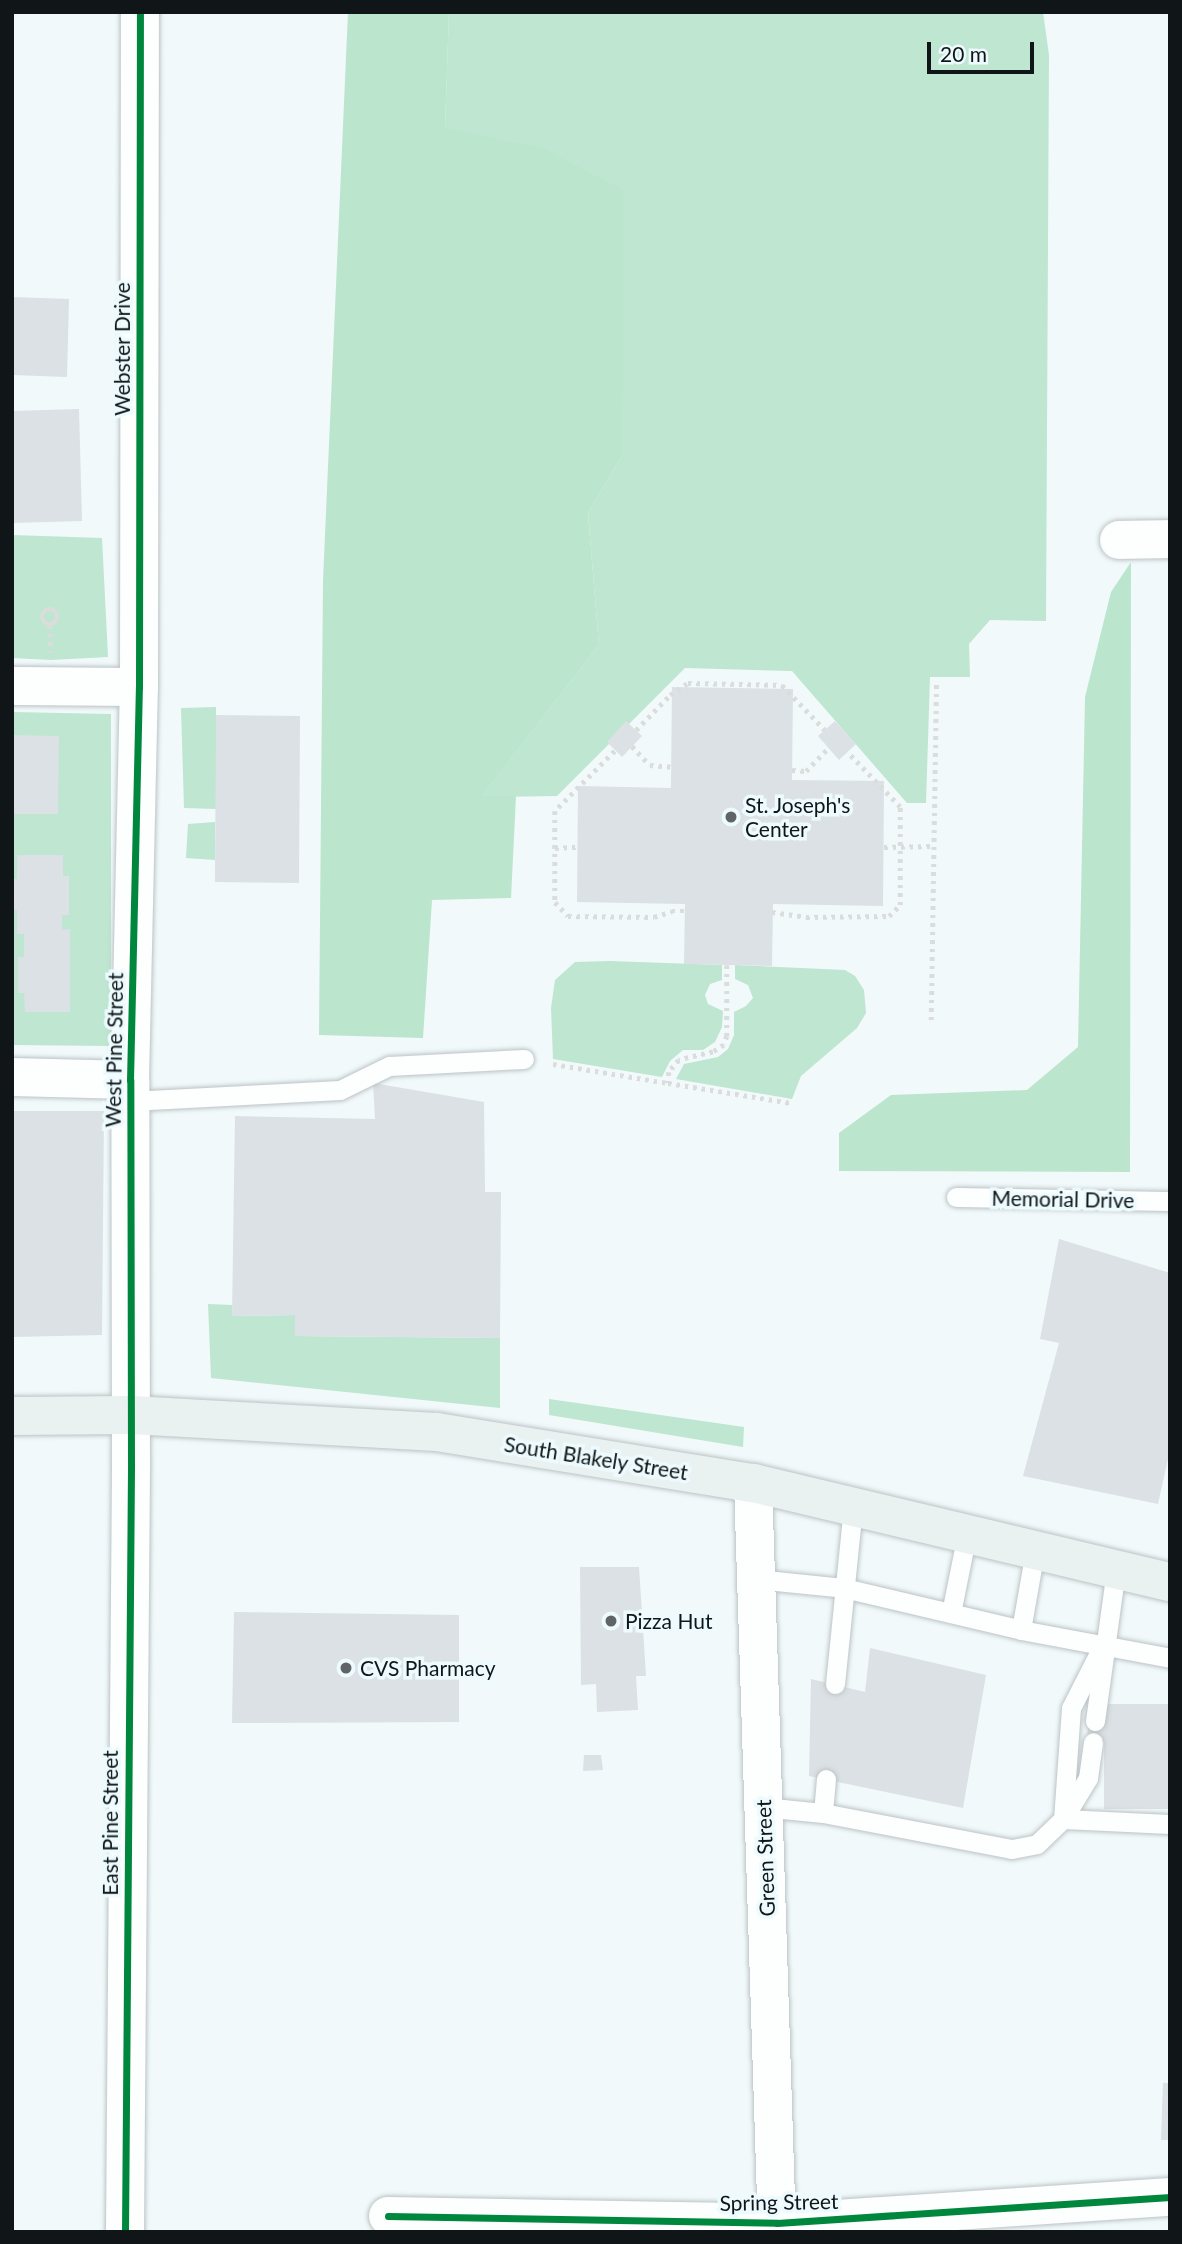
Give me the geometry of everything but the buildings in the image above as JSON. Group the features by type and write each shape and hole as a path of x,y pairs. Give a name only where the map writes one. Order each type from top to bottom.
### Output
{"main road":[{"name":"South Blakely Street","path":"12,1416 131,1415 437,1432 753,1483 1170,1582"}],"street":[{"name":"Webster Drive","path":"139,12 139,687"},
{"path":"1119,540 1170,539"},
{"path":"12,686 139,687"},
{"name":"West Pine Street","path":"131,1415 130,1091 139,687"},
{"path":"12,1077 130,1091"},
{"name":"East Pine Street","path":"125,2232 131,1415"},
{"name":"Green Street","path":"753,1483 777,2227"},
{"name":"Spring Street","path":"388,2216 777,2227 1170,2197"}],"lane":[{"path":"130,1091 340,1090 389,1066 524,1059"},
{"name":"Memorial Drive","path":"956,1197 1170,1201"},
{"path":"835,1684 853,1507"},
{"path":"951,1613 967,1534"},
{"path":"1021,1630 1035,1550"},
{"path":"1094,1721 1116,1569"},
{"path":"756,1579 844,1588 1021,1630 1170,1658"},
{"path":"1063,1819 1071,1709 1103,1645"},
{"path":"763,1807 823,1813 1012,1849 1037,1844 1063,1819 1088,1778 1093,1742"},
{"path":"823,1813 826,1779"},
{"path":"1063,1819 1170,1824"}],"path":[{"path":"50,625 51,660"},
{"path":"636,730 670,695 688,683 782,685 825,730"},
{"path":"931,1020 936,684"},
{"path":"632,746 650,765 671,767"},
{"path":"792,770 806,771 828,748"},
{"path":"615,751 555,811 555,902 568,916 654,916 685,911"},
{"path":"772,912 806,917 889,916 900,905 900,807 847,752"},
{"path":"884,847 934,846"},
{"path":"555,848 578,848"},
{"path":"667,1083 669,1072 679,1060 713,1052 724,1045 727,1035 727,965"},
{"path":"553,1064 791,1103"}],"green space":[{"path":"348,12 449,12 445,128 542,148 623,190 621,457 588,513 599,645 482,796 516,796 511,898 432,900 423,1038 319,1035 323,581"},
{"path":"449,12 1043,12 1049,55 1046,621 990,620 969,644 970,677 930,677 926,803 907,803 792,671 685,668 557,796 481,797 599,645 588,513 621,457 445,128"},
{"path":"12,535 102,538 108,657 51,660 12,658"},
{"path":"1131,562 1130,1172 839,1171 839,1133 891,1095 1027,1090 1078,1047 1085,697 1111,592"},
{"path":"216,707 216,809 184,808 181,708"},
{"path":"12,712 111,714 111,1046 12,1045"},
{"path":"215,822 215,860 186,858 188,824"},
{"path":"575,962 722,965 722,980 710,984 705,995 708,1004 723,1011 722,1027 715,1042 703,1050 683,1050 670,1061 662,1077 553,1059 551,1008 555,980"},
{"path":"735,965 845,970 855,976 864,990 866,1013 857,1028 801,1076 792,1099 676,1079 684,1064 718,1057 728,1049 734,1035 734,1012 746,1006 753,998 748,985 735,979"},
{"path":"208,1304 232,1305 232,1316 295,1315 295,1336 500,1338 500,1408 211,1378"},
{"path":"549,1399 744,1427 743,1447 549,1415"}],"cycle path":[{"path":"125,2232 131,1464 130,1080 139,687 140,12"},
{"path":"388,2216 777,2223 1170,2197"}],"place":[{"name":"St. Joseph's Center","path":"731,817"},
{"name":"Pizza Hut","path":"611,1621"},
{"name":"CVS Pharmacy","path":"346,1668"}]}
